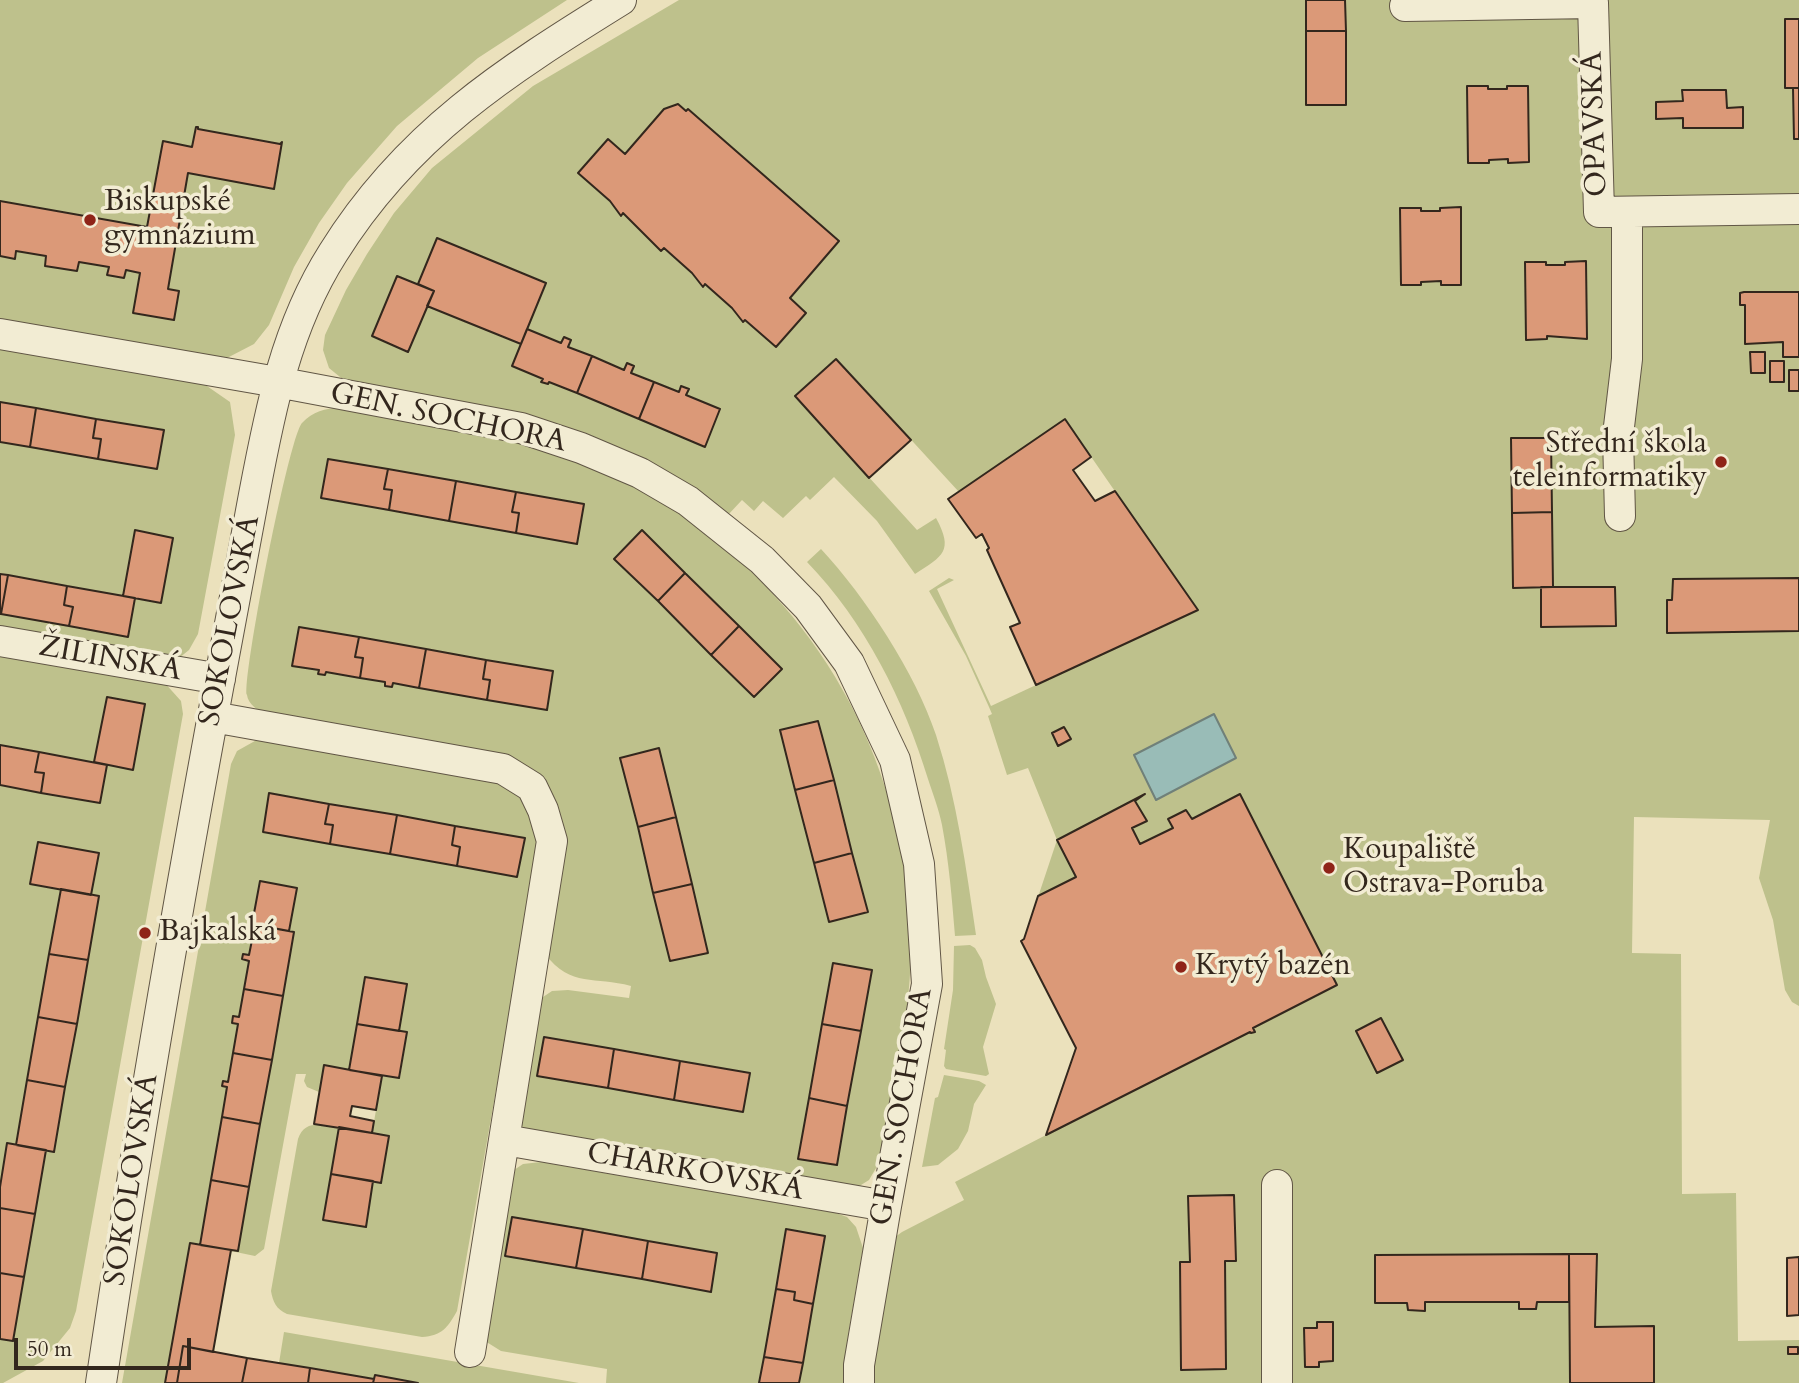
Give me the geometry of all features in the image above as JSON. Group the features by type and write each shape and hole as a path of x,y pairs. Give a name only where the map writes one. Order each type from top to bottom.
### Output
{"street":[{"name":"SOKOLOVSKÁ","path":"101,1383 132,1176 213,717 265,433 293,331 318,278 341,241 399,165 434,130 489,85 621,0"},
{"name":"OPAVSKÁ","path":"1405,6 1593,3 1599,212 1799,209"},
{"path":"1619,516 1618,435 1627,359 1627,212"},
{"name":"GEN. SOCHORA","path":"0,334 521,428 581,448 640,473 688,501 762,560 808,607 849,663 895,760 919,864 927,984 886,1206 859,1365 859,1383"},
{"name":"ŽILINSKÁ","path":"0,641 220,679"},
{"path":"213,717 503,769 532,787 542,810 552,841 470,1352"},
{"name":"CHARKOVSKÁ","path":"505,1140 886,1206"},
{"path":"1277,1185 1277,1383"}],"green space":[{"path":"0,0 567,0 478,58 397,126 347,183 319,223 294,267 269,325 254,344 227,358 194,357 0,324 0,256 15,259 16,251 46,256 46,266 77,271 79,262 109,267 107,275 124,278 126,270 140,273 133,313 174,320 179,291 168,289 188,173 273,189 282,142 280,144 197,127 192,147 163,141 147,227 0,201"},
{"path":"679,0 1799,0 1799,1006 1792,1002 1785,990 1773,920 1759,878 1770,820 1634,817 1632,953 1681,954 1682,1194 1736,1193 1738,1341 1799,1340 1799,1383 1654,1383 1653,1326 1595,1327 1596,1254 1376,1255 1407,1303 1408,1310 1425,1310 1425,1302 1519,1302 1519,1309 1535,1309 1537,1302 1569,1302 1570,1383 868,1383 891,1240 964,1200 955,1182 1046,1135 1076,1048 1024,939 1057,840 1028,768 1007,775 988,716 992,714 966,656 929,591 949,578 954,580 937,589 991,706 1197,610 1065,419 959,492 837,359 795,396 917,530 936,518 944,538 943,552 915,574 877,521 834,477 810,500 806,496 783,518 763,501 754,511 742,500 727,516 710,503 345,381 329,368 323,350 325,335 346,290 394,213 432,168 533,86"},
{"path":"0,349 204,384 230,402 235,435 198,634 189,650 179,658 0,634"},
{"path":"340,407 498,437 560,454 614,474 671,507 730,552 773,594 811,640 843,690 869,743 889,799 903,858 910,919 907,1011 879,1163 869,1180 853,1190 541,1139 522,1127 515,1115 537,1001 552,991 568,990 629,998 631,986 574,976 564,972 545,954 534,778 264,715 249,701 247,695 259,603 287,468 296,438 302,423 310,416"},
{"path":"821,549 855,589 888,637 927,711 943,759 955,809 976,935 955,936 942,825 918,749 894,691 864,636 828,585 807,562"},
{"path":"0,652 163,681 181,701 183,714 76,1311 70,1328 43,1361 3,1383 0,1383"},
{"path":"262,737 495,777 529,802 540,841 457,1311 451,1322 439,1333 422,1337 287,1314 274,1302 271,1291 298,1139 305,1128 315,1125 339,1127 324,1220 365,1227 373,1181 381,1182 389,1136 372,1133 382,1076 400,1078 407,1033 399,1031 407,985 365,977 349,1070 324,1066 319,1092 307,1087 304,1081 306,1074 296,1074 264,1249 255,1256 231,1251 213,1352 279,1363 284,1332 579,1383 122,1383 231,764 237,751"},
{"path":"970,945 982,960 996,1004 983,1047 989,1074 986,1076 946,1069 944,1066 953,990 954,946"},
{"path":"944,1075 979,1081 986,1085 974,1104 968,1131 958,1149 938,1165 922,1167 935,1098 938,1097"},
{"path":"541,1162 847,1217 856,1227 863,1248 843,1383 606,1383 607,1369 501,1351 485,1341 511,1172 523,1164"}],"water":[{"path":"1214,714 1236,758 1156,800 1134,755"}],"building":[{"path":"1306,0 1345,0 1346,31 1306,31"},
{"path":"1785,19 1799,19 1799,88 1785,88"},
{"path":"1306,31 1346,31 1346,105 1306,105"},
{"path":"1467,86 1507,89 1507,86 1528,86 1529,162 1508,163 1508,159 1468,163"},
{"path":"1793,88 1799,88 1799,139 1794,139"},
{"path":"1682,90 1726,90 1727,108 1743,107 1743,128 1683,128 1683,118 1656,119 1656,102 1683,101"},
{"path":"678,104 686,111 688,109 839,241 790,298 806,313 776,347 745,320 743,322 732,308 705,284 703,287 692,273 664,248 661,251 623,213 621,216 610,201 578,173 608,139 625,154 664,109"},
{"path":"196,127 280,144 282,142 274,189 188,173 168,289 179,291 174,320 133,313 140,273 126,270 124,278 107,275 109,267 79,262 77,271 45,266 46,256 16,251 15,259 0,256 0,201 147,227 163,141 192,147"},
{"path":"1461,207 1461,285 1441,285 1441,281 1401,285 1400,208 1440,211 1440,208"},
{"path":"437,238 546,283 521,344 427,306 434,291 418,284"},
{"path":"1586,261 1587,339 1547,336 1547,339 1526,340 1525,262 1565,265 1565,262"},
{"path":"397,276 434,291 408,352 372,336"},
{"path":"1799,292 1799,357 1783,357 1783,342 1745,344 1745,305 1740,305 1740,293"},
{"path":"527,329 561,343 564,337 571,340 568,347 592,356 577,393 549,382 541,382 543,379 512,366"},
{"path":"1750,352 1765,352 1765,373 1751,373"},
{"path":"592,356 624,370 627,363 634,366 631,373 654,382 639,419 577,393"},
{"path":"836,359 911,440 869,478 795,396"},
{"path":"1770,361 1784,361 1784,382 1770,382"},
{"path":"1789,370 1799,370 1799,391 1789,391"},
{"path":"654,382 679,392 681,386 689,389 686,395 720,409 705,447 639,419"},
{"path":"0,402 36,408 30,447 0,442"},
{"path":"36,408 96,419 93,438 101,439 98,459 30,447"},
{"path":"96,419 164,430 157,469 98,459 101,439 93,438"},
{"path":"1065,419 1091,457 1073,470 1095,501 1115,491 1198,610 1036,685 1010,627 1020,623 987,550 989,548 982,534 976,538 948,499"},
{"path":"1511,438 1551,438 1552,512 1512,513"},
{"path":"328,459 388,469 384,489 392,490 389,510 321,498"},
{"path":"388,469 456,481 449,521 389,510 392,490 384,489"},
{"path":"456,481 516,492 512,512 519,513 516,533 449,521"},
{"path":"516,492 584,504 577,544 516,533 519,513 512,512"},
{"path":"1552,512 1553,587 1513,588 1512,513"},
{"path":"135,530 173,538 161,603 123,596"},
{"path":"642,530 685,573 658,601 614,559"},
{"path":"685,573 739,626 711,655 658,601"},
{"path":"0,574 8,575 1,614 0,614"},
{"path":"8,575 67,586 64,605 73,607 69,626 1,614"},
{"path":"1799,578 1799,631 1667,633 1667,600 1672,600 1673,579"},
{"path":"67,586 135,598 128,637 69,626 73,607 64,605"},
{"path":"1541,587 1615,587 1616,626 1541,627"},
{"path":"739,626 782,669 754,697 711,655"},
{"path":"299,627 359,637 355,657 363,658 360,678 326,672 325,675 318,674 319,670 292,666"},
{"path":"359,637 426,649 419,688 393,683 392,687 385,686 385,682 360,678 363,658 355,657"},
{"path":"426,649 486,660 483,679 490,680 487,700 419,688"},
{"path":"486,660 553,671 547,710 487,700 490,680 483,679"},
{"path":"107,697 145,704 133,770 94,762"},
{"path":"818,721 834,780 795,790 780,730"},
{"path":"1064,727 1071,739 1058,746 1052,733"},
{"path":"0,745 39,752 35,772 44,773 41,793 0,785"},
{"path":"659,748 676,817 638,827 620,758"},
{"path":"39,752 107,765 100,803 41,793 44,773 35,772"},
{"path":"834,780 852,853 814,863 795,790"},
{"path":"269,793 329,804 325,824 333,825 330,844 263,832"},
{"name":"Krytý bazén","path":"1145,794 1135,801 1147,821 1132,828 1140,844 1173,828 1168,819 1186,810 1192,819 1240,794 1337,985 1253,1028 1255,1032 1250,1032 1046,1135 1076,1048 1021,941 1038,896 1076,877 1057,840"},
{"path":"329,804 397,815 390,854 330,844 333,825 325,824"},
{"path":"397,815 455,826 452,845 460,847 457,866 390,854"},
{"path":"676,817 692,884 653,893 638,827"},
{"path":"455,826 525,838 517,877 457,866 460,847 452,845"},
{"path":"38,842 99,853 91,895 30,884"},
{"path":"852,853 868,912 829,922 814,863"},
{"path":"260,881 297,888 289,931 252,924"},
{"path":"692,884 708,953 670,961 653,893"},
{"path":"61,889 99,896 88,960 49,954"},
{"path":"255,925 294,932 283,996 244,989 249,961 242,959 243,954 249,955"},
{"path":"49,954 88,960 77,1024 38,1017"},
{"path":"833,963 872,970 861,1031 822,1024"},
{"path":"365,977 407,984 399,1031 357,1024"},
{"path":"244,989 283,996 272,1060 233,1053 238,1024 232,1023 233,1016 239,1017"},
{"path":"38,1017 77,1024 65,1087 27,1080"},
{"path":"1381,1018 1403,1060 1377,1073 1356,1031"},
{"path":"357,1024 407,1032 399,1078 349,1070"},
{"path":"822,1024 861,1031 847,1106 809,1098"},
{"path":"544,1037 614,1049 608,1088 537,1076"},
{"path":"614,1049 680,1061 674,1100 608,1088"},
{"path":"233,1053 272,1060 260,1124 222,1117 227,1087 222,1086 223,1081 228,1082"},
{"path":"680,1061 750,1073 743,1112 674,1100"},
{"path":"324,1065 382,1076 376,1110 352,1106 350,1116 374,1121 372,1133 314,1124"},
{"path":"27,1080 65,1087 54,1152 16,1145"},
{"path":"809,1098 847,1106 837,1165 798,1159"},
{"path":"222,1117 260,1124 249,1187 211,1180"},
{"path":"339,1127 389,1136 381,1183 331,1174"},
{"path":"7,1143 46,1150 35,1214 0,1208 0,1187"},
{"path":"331,1174 373,1181 366,1227 323,1220"},
{"path":"211,1180 249,1187 238,1251 200,1245"},
{"path":"1234,1195 1236,1261 1225,1261 1226,1369 1181,1370 1180,1262 1190,1262 1188,1196"},
{"path":"0,1208 35,1214 24,1277 0,1273"},
{"path":"512,1217 583,1229 576,1268 505,1256"},
{"path":"583,1229 648,1241 642,1279 576,1268"},
{"path":"786,1229 825,1236 813,1304 794,1300 795,1292 776,1289"},
{"path":"648,1241 717,1253 711,1292 642,1279"},
{"path":"190,1243 231,1250 213,1352 183,1346 177,1383 165,1383"},
{"path":"1569,1254 1597,1254 1595,1327 1654,1326 1654,1383 1570,1383"},
{"path":"1569,1254 1569,1302 1537,1302 1536,1309 1519,1309 1519,1302 1425,1302 1425,1311 1408,1310 1407,1303 1375,1303 1375,1255"},
{"path":"1799,1257 1799,1315 1787,1316 1787,1258"},
{"path":"0,1273 24,1277 13,1341 0,1339"},
{"path":"776,1289 795,1292 794,1300 813,1304 803,1363 764,1357"},
{"path":"1317,1322 1333,1322 1333,1361 1319,1362 1319,1367 1305,1367 1304,1328 1317,1328"},
{"path":"183,1346 247,1358 242,1383 177,1383"},
{"path":"1788,1347 1798,1347 1798,1354 1788,1354"},
{"path":"764,1357 803,1363 799,1383 759,1383"},
{"path":"247,1358 310,1368 308,1383 242,1383"},
{"path":"310,1368 374,1379 373,1383 308,1383"},
{"path":"375,1375 418,1383 373,1383"}],"place":[{"name":"Biskupské gymnázium","path":"90,220"},
{"name":"Střední škola teleinformatiky","path":"1721,462"},
{"name":"Koupaliště Ostrava-Poruba","path":"1329,868"},
{"name":"Bajkalská","path":"145,933"},
{"name":"Krytý bazén","path":"1181,967"}]}
